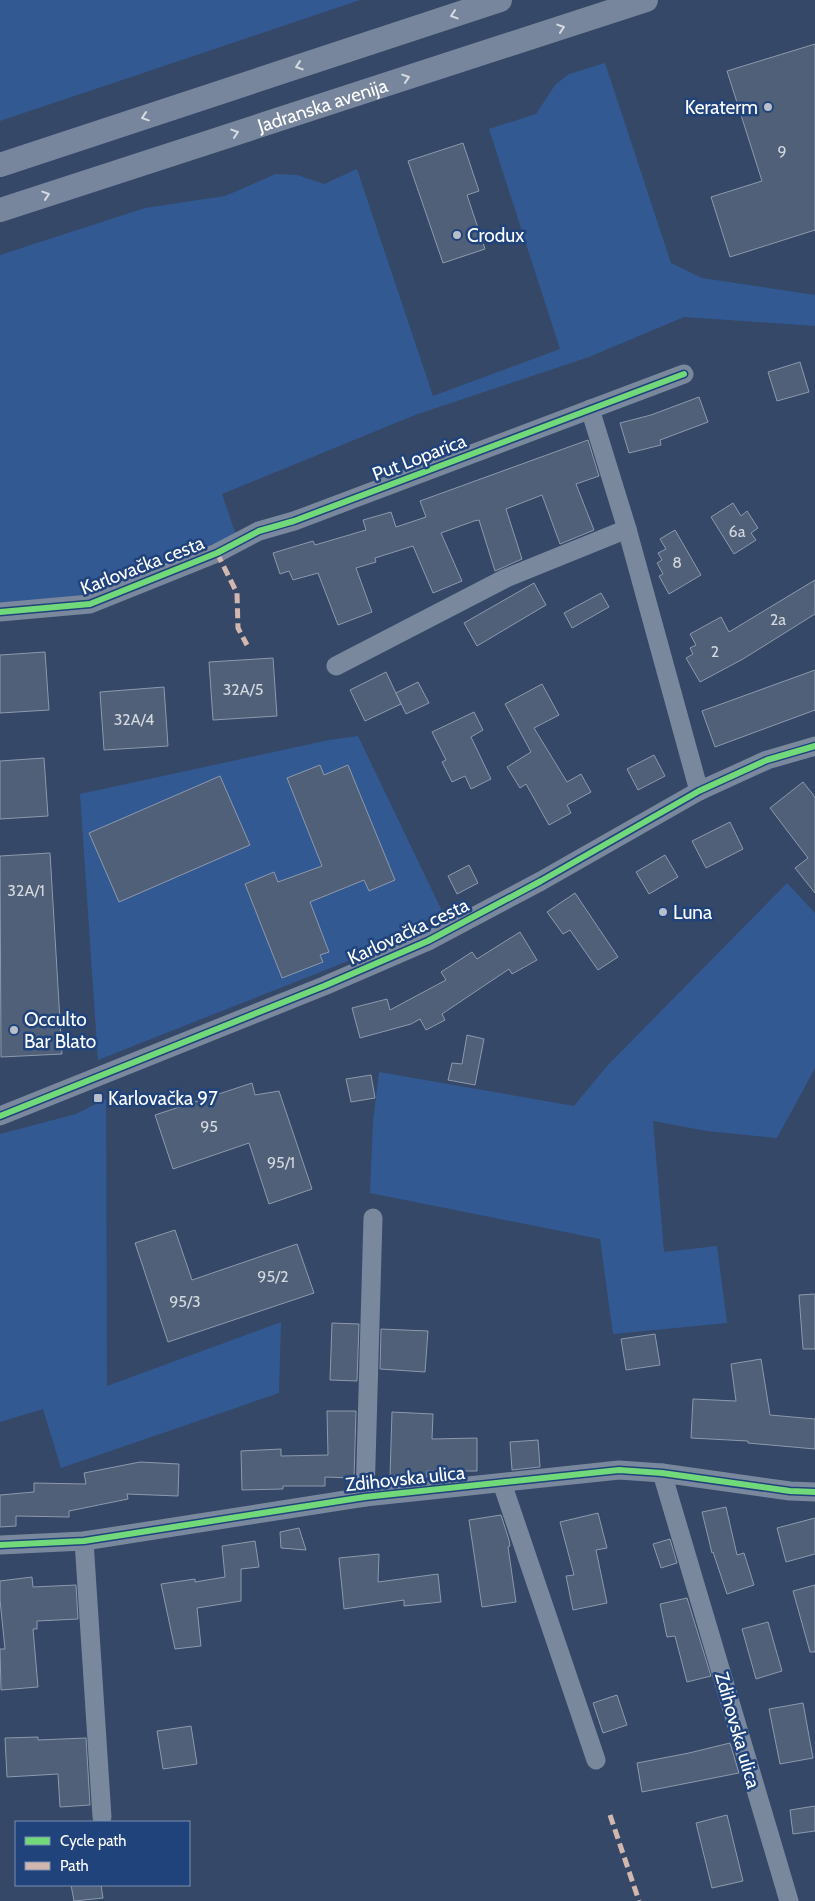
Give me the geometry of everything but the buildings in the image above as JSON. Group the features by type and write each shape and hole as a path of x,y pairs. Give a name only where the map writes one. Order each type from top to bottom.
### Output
{"main road":[{"path":"0,165 500,0"},
{"name":"Jadranska avenija","path":"0,210 646,0"}],"street":[{"name":"Put Loparica","path":"259,532 294,521 684,374"},
{"path":"590,409 627,529 699,791"},
{"path":"336,666 506,578 627,529"},
{"name":"Karlovačka cesta","path":"0,612 90,604 217,553 259,532"},
{"name":"Karlovačka cesta","path":"0,1116 324,986 428,941 541,881 699,791 766,760 815,746"},
{"name":"Zdihovska ulica","path":"365,1496 373,1218"},
{"name":"Zdihovska ulica","path":"0,1545 84,1541 365,1496 619,1470 662,1473 814,1496"},
{"name":"Zdihovska ulica","path":"662,1473 789,1901"},
{"path":"502,1483 596,1760"},
{"path":"84,1541 102,1817"}],"shaded area":[{"path":"0,0 360,0 0,121"},
{"path":"605,63 671,263 702,278 815,295 815,326 684,317 589,357 415,415 222,494 236,535 115,587 73,597 0,604 0,255 145,208 225,196 276,174 297,175 324,184 357,169 433,396 560,349 489,129 536,114 555,85 569,74"},
{"path":"358,736 442,911 376,950 98,1060 80,794 329,740"},
{"path":"787,883 815,913 815,1068 777,1138 707,1131 653,1121 664,1252 717,1246 727,1323 613,1334 600,1239 370,1193 373,1122 379,1072 574,1106 607,1066"},
{"path":"106,1099 107,1386 281,1322 279,1393 61,1468 43,1409 0,1422 0,1134 76,1114"}],"marked path":[{"path":"217,553 237,593 238,628 247,645"},
{"path":"610,1815 639,1901"}],"cycle path":[{"path":"0,612 90,604 217,553 259,531 294,521 684,374"},
{"path":"0,1116 324,986 428,941 541,881 699,791 767,760 815,746"},
{"path":"0,1545 84,1541 365,1497 619,1470 662,1473 790,1491 815,1492"}],"place":[{"name":"Keraterm","path":"768,107"},
{"name":"Crodux","path":"457,235"},
{"name":"Luna","path":"663,912"},
{"name":"Occulto Bar Blato","path":"14,1030"},
{"name":"Karlovačka 97","path":"98,1098"}]}
